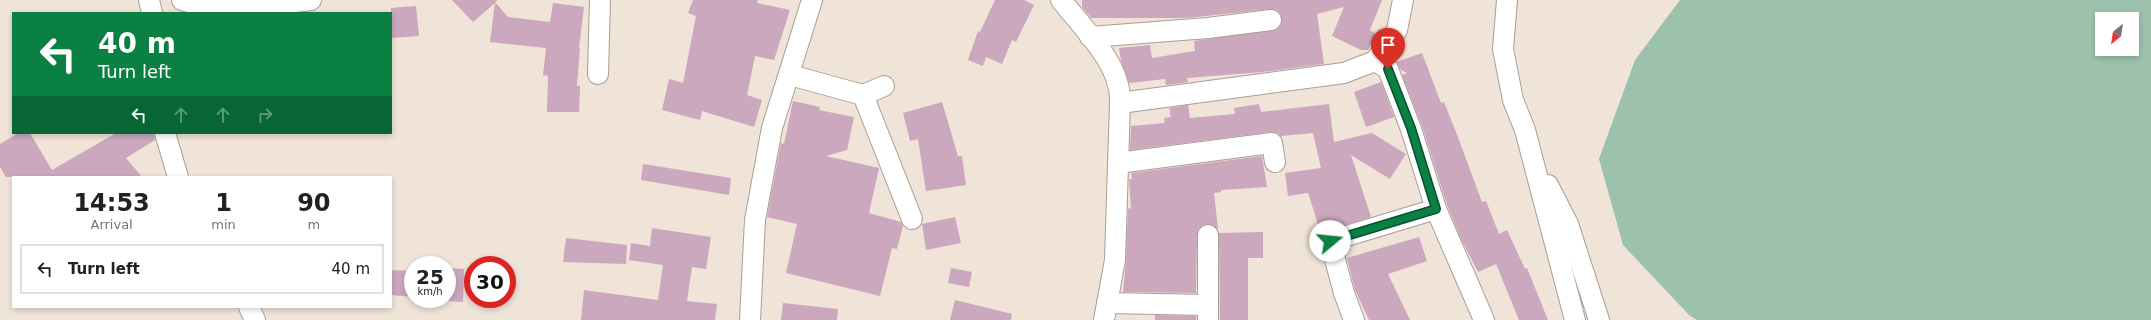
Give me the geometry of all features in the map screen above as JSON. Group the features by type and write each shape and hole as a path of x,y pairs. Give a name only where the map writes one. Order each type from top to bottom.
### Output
{"street":[{"path":"149,0 152,12"},
{"path":"182,0 205,7 236,9 311,0"},
{"path":"598,74 600,0"},
{"path":"750,320 755,220 772,128 790,75 812,0"},
{"path":"1061,0 1111,67 1118,84 1120,103 1115,260 1106,312 1208,312 1208,235"},
{"path":"1120,103 1344,74 1375,61 1398,30 1403,0"},
{"path":"1507,0 1503,49 1513,100 1548,185 1568,224 1599,320"},
{"path":"1090,37 1208,28 1271,20"},
{"path":"1375,61 1388,69 1411,128 1436,209 1484,320"},
{"path":"790,75 863,95 884,86"},
{"path":"863,95 912,219"},
{"path":"1525,130 1575,320"},
{"path":"165,134 178,176"},
{"path":"1118,163 1272,143 1275,162"},
{"path":"1354,320 1344,293 1330,241 1436,209"},
{"path":"249,308 255,320"}],"green space":[{"path":"1680,0 2151,0 2151,320 1697,320 1689,315 1623,245 1599,159 1635,60"}],"building":[{"path":"452,0 498,0 495,2 508,17 550,22 553,3 584,7 579,48 577,86 580,86 579,112 547,112 548,76 543,75 546,48 490,42 495,3 473,22"},
{"path":"693,0 758,0 757,3 790,10 774,60 755,56 747,95 762,100 754,127 702,111 700,120 662,110 669,79 683,83 696,16 688,13"},
{"path":"995,0 1024,0 1034,5 1016,42 1012,40 1002,64 986,57 983,66 968,60 978,31 980,32"},
{"path":"1082,0 1382,0 1370,30 1376,34 1368,50 1361,50 1332,36 1344,7 1317,14 1324,64 1263,72 1187,78 1188,82 1166,85 1165,79 1129,83 1121,61 1119,48 1150,45 1152,58 1195,51 1194,41 1278,29 1282,24 1280,13 1276,10 1270,9 1187,18 1091,18 1082,7"},
{"path":"416,6 419,36 392,38 391,8"},
{"path":"1422,53 1441,103 1444,102 1482,202 1486,201 1499,234 1507,230 1525,269 1527,268 1548,320 1519,320 1496,264 1478,272 1461,239 1447,205 1422,126 1402,75 1407,73 1401,70 1396,62"},
{"path":"1381,82 1394,117 1366,127 1354,92"},
{"path":"793,101 820,107 819,110 854,117 847,150 826,156 879,168 869,213 901,222 903,226 897,249 892,248 880,296 786,273 797,224 767,217 781,143 784,144"},
{"path":"942,102 958,156 962,156 966,185 926,191 918,139 910,141 903,113"},
{"path":"1259,104 1261,112 1329,104 1334,142 1372,133 1406,154 1390,179 1351,155 1371,217 1321,233 1308,193 1288,196 1285,173 1321,168 1313,133 1281,136 1277,133 1271,132 1130,150 1131,126 1165,123 1164,118 1171,117 1169,108 1188,105 1190,118 1235,114 1234,108"},
{"path":"16,134 31,134 52,170 114,134 154,134 155,140 126,158 141,176 6,177 0,167 0,144"},
{"path":"1262,156 1267,187 1221,190 1221,192 1214,193 1218,229 1208,224 1203,225 1198,229 1196,293 1123,292 1128,208 1131,209 1129,179 1132,179 1131,173"},
{"path":"643,164 731,178 729,195 641,180"},
{"path":"955,217 961,243 926,250 922,224"},
{"path":"652,228 711,237 706,269 692,267 687,301 717,304 715,320 581,320 584,290 658,300 663,265 629,260 631,243 650,246"},
{"path":"1263,232 1263,258 1248,258 1248,320 1220,320 1219,233"},
{"path":"1419,237 1427,261 1388,274 1410,320 1369,320 1355,290 1347,258"},
{"path":"566,238 627,245 626,264 563,262"},
{"path":"951,268 972,272 969,287 948,283"},
{"path":"456,269 464,269 463,302 456,302"},
{"path":"392,270 404,271 404,296 392,295"},
{"path":"955,300 1012,314 1011,320 950,320"},
{"path":"783,303 838,309 837,320 781,320"},
{"path":"1155,315 1196,316 1196,320 1155,320"}],"route":[{"path":"1330,241 1436,209 1411,128 1388,69"}]}
